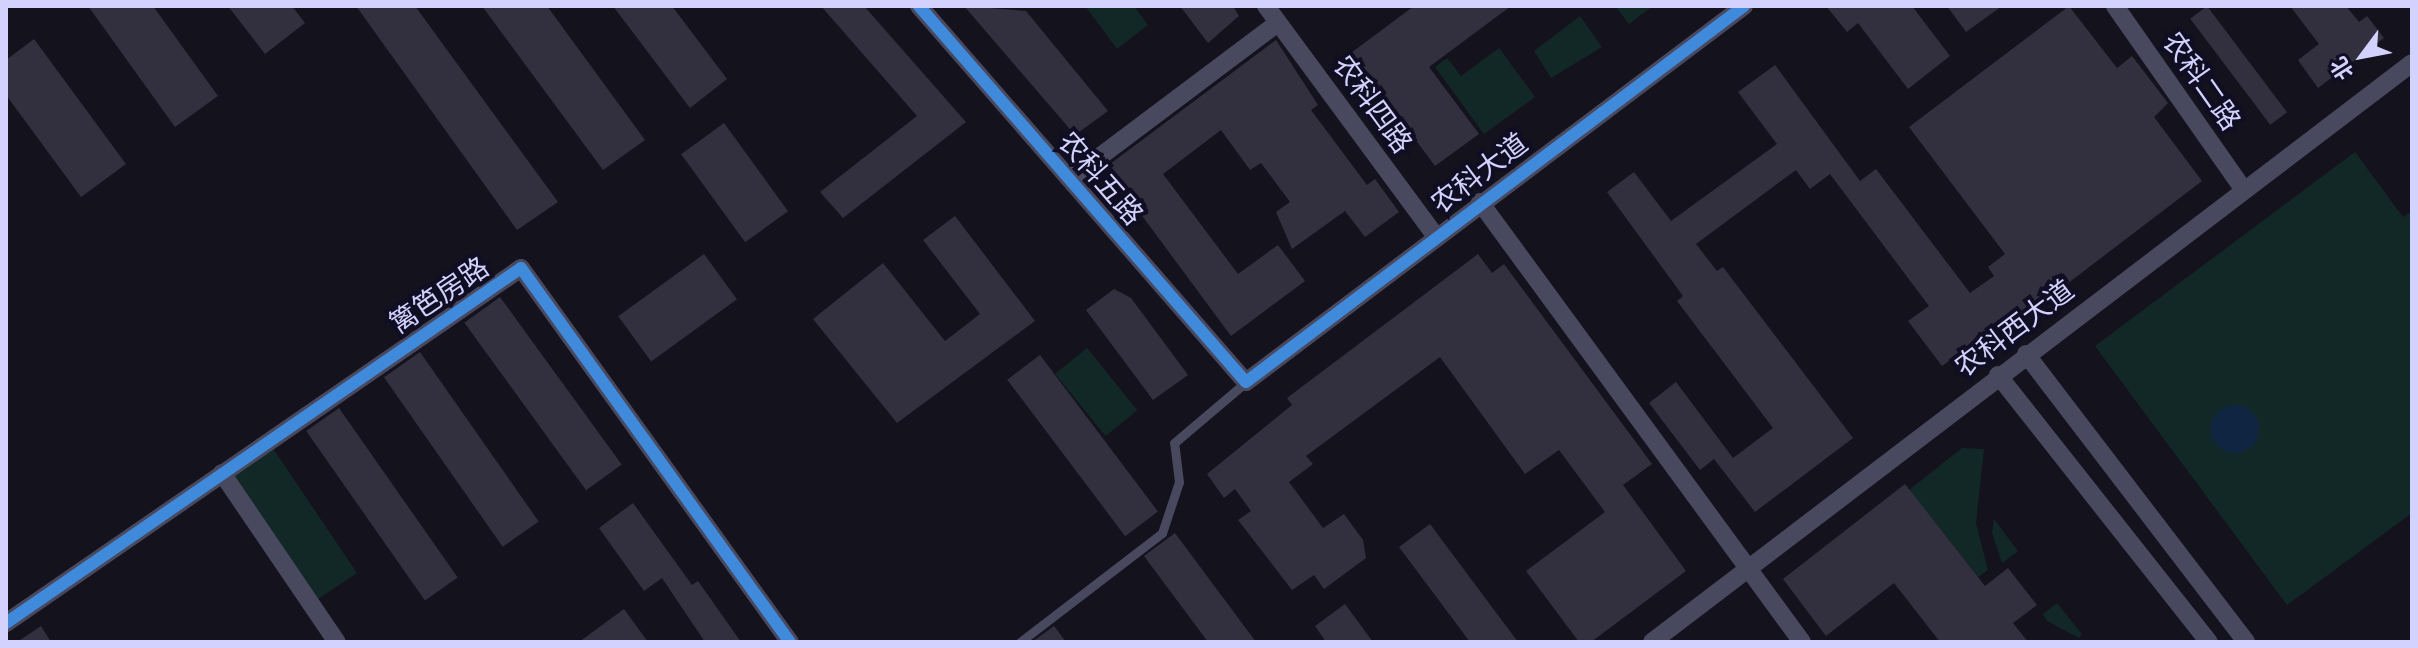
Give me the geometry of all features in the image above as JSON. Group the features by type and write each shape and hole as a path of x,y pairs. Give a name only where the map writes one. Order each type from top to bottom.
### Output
{"street":[{"name":"农科五路","path":"919,6 1246,382"},
{"name":"农科四路","path":"1266,6 1435,235"},
{"name":"农科大道","path":"1246,382 1435,235 1744,6"},
{"name":"农科二路","path":"2115,6 2243,189"},
{"path":"1070,179 1278,23"},
{"name":"农科西大道","path":"1652,642 1749,572 1998,375 2412,63"},
{"path":"1480,202 1802,642"},
{"name":"篱笆房路","path":"6,623 521,268 790,642"},
{"path":"2026,354 2246,642"},
{"path":"1998,375 2209,642"},
{"path":"222,473 337,642"}],"lane":[{"path":"1020,642 1162,533 1179,482 1174,443 1246,382"}],"green space":[{"path":"1085,6 1134,6 1148,25 1117,49"},
{"path":"1615,6 1653,6 1629,24"},
{"path":"1580,16 1602,47 1551,78 1534,51"},
{"path":"1499,48 1535,97 1484,134 1435,67 1447,58 1461,76"},
{"path":"2355,152 2403,217 2412,211 2412,513 2287,605 2095,346"},
{"path":"1087,348 1137,410 1105,436 1055,374"},
{"path":"272,447 357,573 317,600 232,474"},
{"path":"1962,448 1984,449 1976,523 1988,570 1978,577 1909,490"},
{"path":"1994,519 2018,551 2002,563 1992,533"},
{"path":"2057,603 2082,634 2079,638 2047,621 2043,614"}],"water":[{"path":"2235,405 2252,412 2259,429 2252,446 2235,453 2218,446 2211,429 2218,412"}],"building":[{"path":"88,6 153,6 218,96 175,127"},
{"path":"228,6 292,6 305,23 265,54"},
{"path":"356,6 415,6 558,202 517,230"},
{"path":"482,6 547,6 645,140 603,170"},
{"path":"613,6 672,6 727,79 690,108"},
{"path":"821,6 864,6 966,122 843,218 820,192 917,116"},
{"path":"964,6 1026,11 1108,111 1075,135"},
{"path":"1180,6 1233,6 1239,16 1208,43"},
{"path":"1414,6 1511,6 1429,67 1479,134 1435,166 1351,53"},
{"path":"1826,6 1912,6 1950,56 1908,89 1858,23 1847,32"},
{"path":"1947,6 2002,6 1966,32"},
{"path":"2069,6 2117,68 2132,56 2168,103 2154,117 2202,181 2025,316 2020,309 1942,366 1908,321 1929,306 1830,174 1810,189 1796,170 1696,244 1717,271 1723,267 1853,438 1755,512 1714,459 1700,470 1649,403 1676,382 1733,458 1773,428 1677,301 1683,296 1607,192 1634,172 1671,221 1777,144 1738,92 1775,65 1860,181 1876,169 1970,293 1994,276 1988,267 2005,254 1909,127"},
{"path":"2207,6 2287,112 2270,125 2190,19"},
{"path":"2290,6 2346,6 2359,22 2367,16 2384,38 2318,88 2298,60 2319,44"},
{"path":"34,39 126,164 81,197 6,95 6,60"},
{"path":"1276,40 1318,105 1311,110 1367,185 1375,179 1399,212 1365,237 1345,211 1292,249 1276,212 1290,202 1261,163 1250,170 1221,130 1163,174 1238,274 1278,245 1305,281 1231,336 1106,167"},
{"path":"724,123 788,211 745,242 681,154"},
{"path":"955,216 1035,321 897,423 813,319 883,263 945,341 980,314 923,240"},
{"path":"704,254 737,299 651,362 618,316"},
{"path":"1478,254 1492,273 1504,264 1652,464 1623,485 1686,571 1591,642 1579,642 1526,571 1605,512 1559,450 1525,474 1440,357 1306,456 1313,464 1289,482 1323,528 1344,514 1363,540 1366,558 1324,589 1314,575 1292,590 1238,520 1251,511 1235,489 1224,498 1207,474 1292,405 1287,398"},
{"path":"1114,289 1131,298 1188,375 1153,400 1086,310"},
{"path":"500,297 622,464 586,490 464,323"},
{"path":"420,352 539,522 503,547 384,377"},
{"path":"1040,355 1158,512 1125,536 1007,380"},
{"path":"339,408 458,578 425,601 306,431"},
{"path":"1905,484 1985,586 2008,568 2037,605 2013,623 2028,642 1940,642 1894,583 1826,636 1783,579"},
{"path":"633,503 692,585 698,581 741,642 705,642 662,578 644,591 599,528"},
{"path":"1430,524 1518,642 1470,642 1399,547"},
{"path":"1175,533 1256,642 1208,642 1144,556"},
{"path":"1345,604 1373,642 1326,642 1315,626"},
{"path":"624,609 648,642 579,642"},
{"path":"41,626 51,642 17,642"},
{"path":"1054,626 1066,642 1032,642"}],"cycle path":[{"path":"919,6 1246,382 1744,6"},
{"path":"6,623 521,268 790,642"}]}
